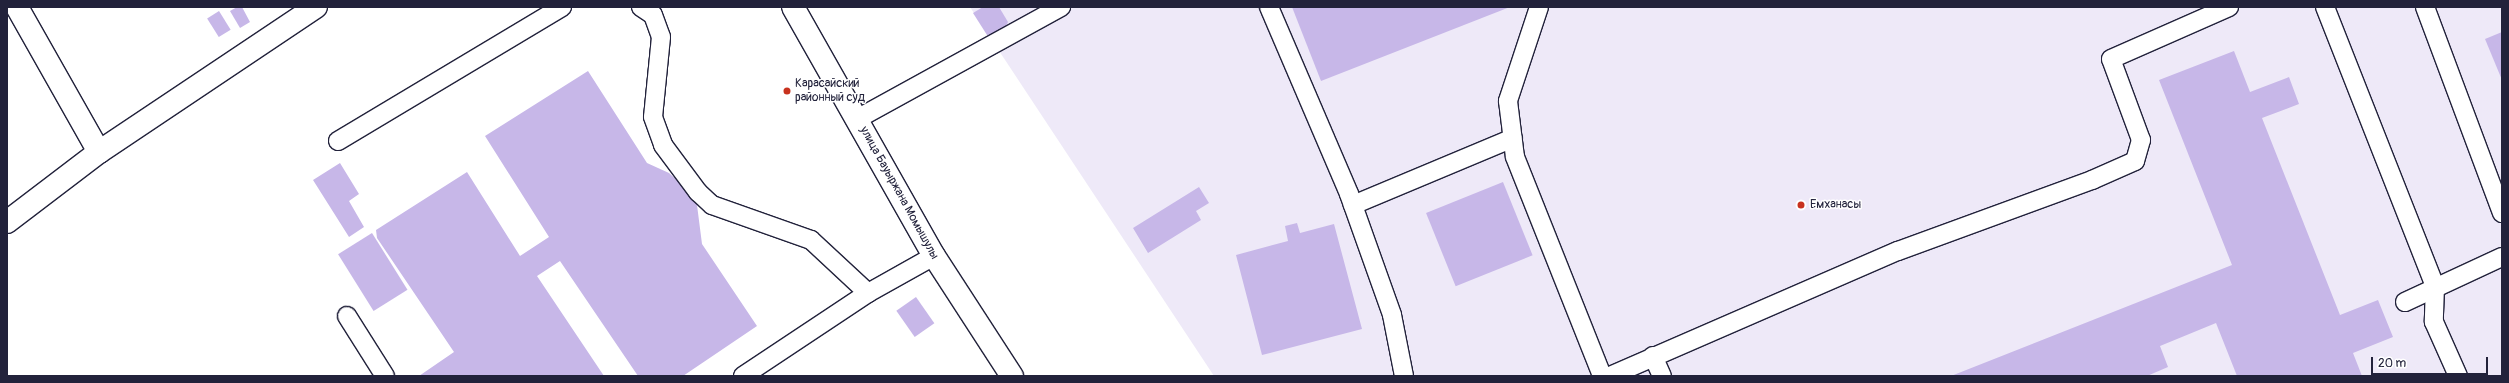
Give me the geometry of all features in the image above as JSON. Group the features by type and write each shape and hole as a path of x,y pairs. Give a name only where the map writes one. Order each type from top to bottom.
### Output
{"street":[{"path":"17,7 99,152"},
{"path":"7,222 99,152 316,7"},
{"name":"улица Бауыржана Момышулы","path":"792,7 934,256 1012,376"}],"lane":[{"path":"338,141 562,7"},
{"path":"641,7 653,15 661,37 653,117 663,145 698,192 712,205 811,240 868,293"},
{"path":"857,119 1061,7"},
{"path":"1269,7 1353,205 1392,315 1404,376"},
{"path":"1539,7 1508,101 1515,157 1602,376"},
{"path":"1610,376 1653,356 1898,251 2092,180 2135,161 2141,140 2111,59 2228,7"},
{"path":"2325,7 2435,286 2434,322 2458,376"},
{"path":"2429,8 2502,213"},
{"path":"1353,205 1513,138"},
{"path":"744,376 868,293 934,256"},
{"path":"2405,302 2435,286 2502,257"},
{"path":"346,316 385,376"},
{"path":"1653,356 1662,376"}],"shaded area":[{"name":"Емханасы","path":"970,7 2502,7 2502,376 1214,376"}],"building":[{"path":"237,7 242,7 250,22 240,28 230,11"},
{"path":"983,7 999,7 1008,22 1002,34 987,35 973,13"},
{"path":"1292,7 1510,7 1321,81"},
{"path":"219,11 231,30 219,37 207,18"},
{"path":"2502,32 2502,80 2485,39"},
{"path":"2234,51 2250,92 2289,77 2299,104 2262,118 2340,315 2378,300 2393,337 2353,353 2362,376 2237,376 2216,323 2160,346 2168,367 2147,376 1951,376 2232,265 2159,80"},
{"path":"588,71 647,163 669,173 687,189 697,205 702,244 757,326 683,376 638,376 560,261 537,276 604,376 419,376 454,352 377,238 376,230 467,172 520,256 549,237 485,136"},
{"path":"340,163 359,194 349,201 364,227 349,237 313,180"},
{"path":"1503,182 1533,255 1456,286 1426,213"},
{"path":"1199,187 1209,203 1196,211 1201,220 1148,253 1133,228"},
{"path":"1297,223 1300,233 1334,224 1362,329 1262,355 1236,255 1288,241 1285,226"},
{"path":"372,233 408,290 374,311 338,254"},
{"path":"916,297 934,323 915,337 896,311"}],"place":[{"name":"Карасайский районный суд","path":"787,91"},
{"name":"Емханасы","path":"1801,205"}]}
